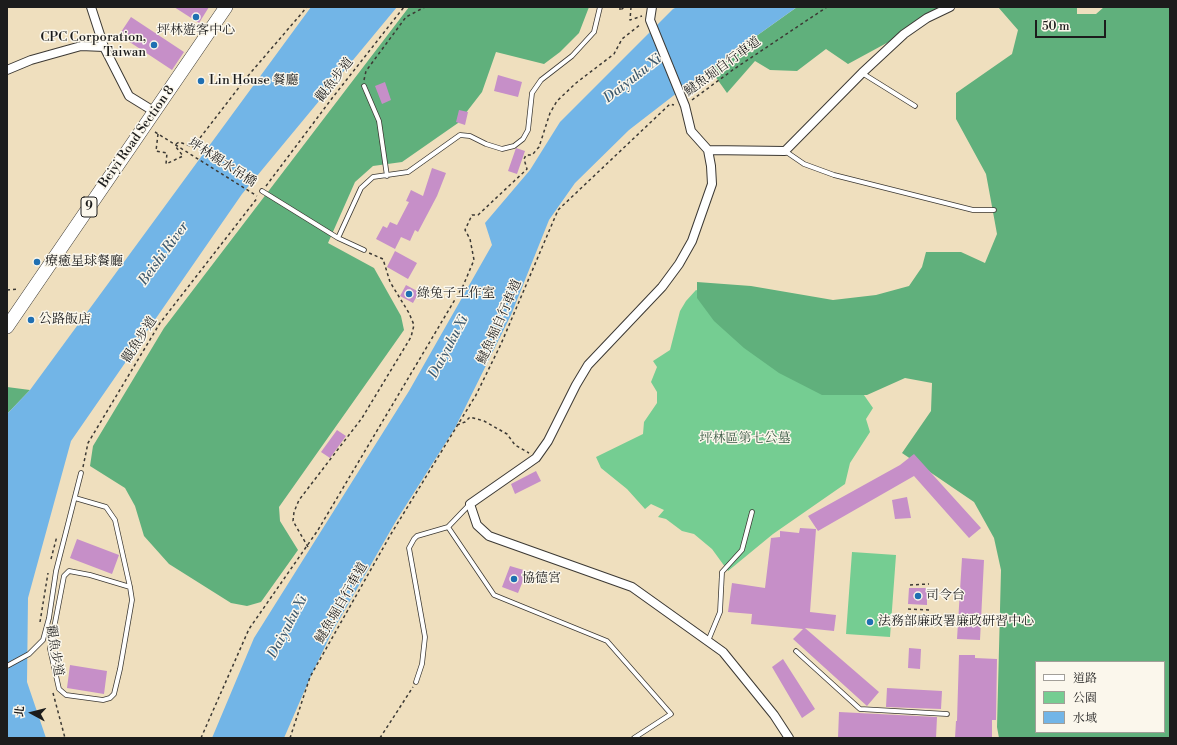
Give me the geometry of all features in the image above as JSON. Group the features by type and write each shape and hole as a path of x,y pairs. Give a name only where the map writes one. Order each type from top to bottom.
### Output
{"main road":[{"name":"Beiyi Road Section 8","path":"7,327 226,7"}],"street":[{"path":"91,7 104,47 129,96 155,112"},
{"path":"708,150 785,151 862,72 904,34 927,18 950,7"},
{"path":"651,14 685,106 691,130 708,150 711,166 712,184 689,247 662,287 588,365 576,385 548,441 536,458 470,504 477,525 489,536 632,588 723,652 745,676 789,738"},
{"path":"7,70 32,60 81,46 104,47"}],"lane":[{"path":"338,238 361,188 373,177 408,172 460,135 470,136 486,144 502,149 514,146 523,139 528,130 532,93 541,80 572,56 594,32 600,7"},
{"path":"862,72 915,106"},
{"path":"364,86 379,121 387,176"},
{"path":"785,151 804,164 834,175 973,210 994,210"},
{"path":"262,191 338,238 364,250"},
{"path":"7,666 29,654 43,640 49,618 56,571 81,473"},
{"path":"75,498 106,507 115,520 130,587 132,600 114,694 110,698 103,700 66,695 59,689 50,649 64,576 69,571 90,574 130,587"},
{"path":"416,682 422,664 426,636 409,548 417,536 448,527 470,504"},
{"path":"708,641 720,612 722,572 742,550 752,512"},
{"path":"448,527 494,595 607,641 671,714 634,738"},
{"path":"796,651 860,708 947,714"}],"path":[{"path":"158,134 156,151 167,153 166,164 183,156 176,147 176,144 179,142 193,147 247,77 307,7"},
{"name":"觀魚步道","path":"81,473 88,443 160,324 333,97 404,7"},
{"path":"364,86 366,71 406,16 425,7"},
{"path":"620,7 620,11 624,7"},
{"path":"631,7 630,20 651,14"},
{"name":"𩻸魚堀自行車道","path":"290,738 310,677 391,534 476,395 501,344 558,210 670,104 685,106 734,69 827,7"},
{"path":"201,738 249,629 293,564 308,547 463,286 474,260 470,239 465,230 472,215 478,215 527,170 524,159 526,155 532,155 539,147 550,113 557,100 576,83 614,54 622,39 651,14"},
{"name":"坪林親水吊橋","path":"145,126 176,144 258,197"},
{"path":"308,547 293,521 294,512 299,500 362,418 411,337 414,325 409,313 390,282 383,259 364,250"},
{"path":"457,425 465,422 470,417 484,421 507,434 515,445 536,458"},
{"path":"50,562 58,533"},
{"name":"觀魚步道","path":"40,623 43,596 49,569"},
{"path":"910,585 929,584"},
{"path":"908,610 929,610"},
{"path":"380,738 416,682"},
{"name":"觀魚步道","path":"51,687 65,738"}],"green space":[{"path":"409,7 589,7 579,33 560,52 544,64 496,52 482,92 458,123 402,162 373,166 355,182 328,243 374,268 401,316 404,330 279,507 280,521 298,550 261,602 247,606 231,603 169,564 144,536 135,506 125,488 90,466 93,446 164,328"},
{"path":"797,7 953,7 848,64 826,49 797,71 770,70 755,61 727,93 710,69"},
{"path":"998,7 1077,7 1077,14 1096,14 1104,7 1170,7 1170,738 999,738 997,727 1001,570 994,538 974,502 902,453 931,411 932,383 905,378 867,395 822,395 779,373 744,348 714,321 697,298 697,282 751,286 833,300 876,295 909,286 922,267 926,252 961,252 985,263 997,234 986,174 956,119 956,93 1012,54 1018,30"},
{"name":"坪林區第七公墓","path":"696,290 708,294 857,385 873,408 866,419 870,432 850,463 845,484 773,534 728,571 712,549 694,534 682,531 666,519 658,517 664,510 651,504 645,509 627,489 601,468 596,457 643,434 644,422 657,403 657,392 651,382 657,367 653,361 670,350 680,311 686,301"},
{"path":"7,387 30,390 7,414"},
{"path":"852,552 896,555 890,637 846,634"}],"water":[{"name":"Beishi River","path":"311,7 397,7 242,194 71,441 28,598 27,682 46,738 7,738 7,414 30,390"},
{"name":"Daiyuku Xi","path":"677,7 797,7 682,89 629,130 575,183 549,220 511,315 455,428 396,521 331,634 284,738 212,738 254,638 409,391 492,245 485,223 530,170 560,122 673,9"}],"building":[{"name":"坪林遊客中心","path":"174,7 209,7 199,23"},
{"name":"CPC Corporation, Taiwan","path":"131,17 184,52 172,70 119,35"},
{"path":"498,75 522,82 518,97 494,91"},
{"path":"385,82 391,100 382,104 375,86"},
{"path":"459,110 468,112 465,125 456,122"},
{"path":"516,148 525,151 517,174 508,171"},
{"path":"432,168 446,173 437,196 418,232 415,230 410,241 401,237 395,249 376,239 383,226 387,228 390,222 397,225 409,202 406,201 411,190 423,196"},
{"path":"395,251 417,263 408,279 387,267"},
{"name":"綠兔子工作室","path":"406,285 419,292 413,303 400,296"},
{"path":"337,430 346,436 330,458 321,452"},
{"path":"914,454 981,528 969,538 914,476 818,531 808,516 900,465"},
{"path":"536,471 541,481 515,494 511,484"},
{"path":"907,497 911,518 895,519 892,500"},
{"path":"800,528 816,529 810,612 836,615 834,631 805,628 879,692 867,706 793,639 803,629 751,624 752,614 728,612 732,583 765,588 771,538 780,537 780,531 799,533"},
{"path":"77,539 119,555 112,574 70,558"},
{"path":"962,558 984,560 980,640 957,639"},
{"name":"協德宮","path":"510,566 527,571 518,593 502,587"},
{"name":"司令台","path":"909,588 927,588 927,605 908,604"},
{"path":"909,648 921,649 920,669 908,668"},
{"path":"959,655 975,655 975,658 997,659 996,720 992,720 992,738 955,738"},
{"path":"783,659 815,709 802,718 772,667"},
{"path":"70,665 107,671 104,694 67,688"},
{"path":"887,688 942,691 941,709 886,707"},
{"path":"839,712 937,717 936,738 838,738"}],"place":[{"name":"坪林遊客中心","path":"196,17"},
{"name":"CPC Corporation, Taiwan","path":"154,45"},
{"name":"Lin House 餐廳","path":"201,81"},
{"name":"療癒星球餐廳","path":"37,262"},
{"name":"綠兔子工作室","path":"409,294"},
{"name":"公路飯店","path":"31,320"},
{"name":"協德宮","path":"514,579"},
{"name":"司令台","path":"918,596"},
{"name":"法務部廉政署廉政研習中心","path":"870,622"}]}
